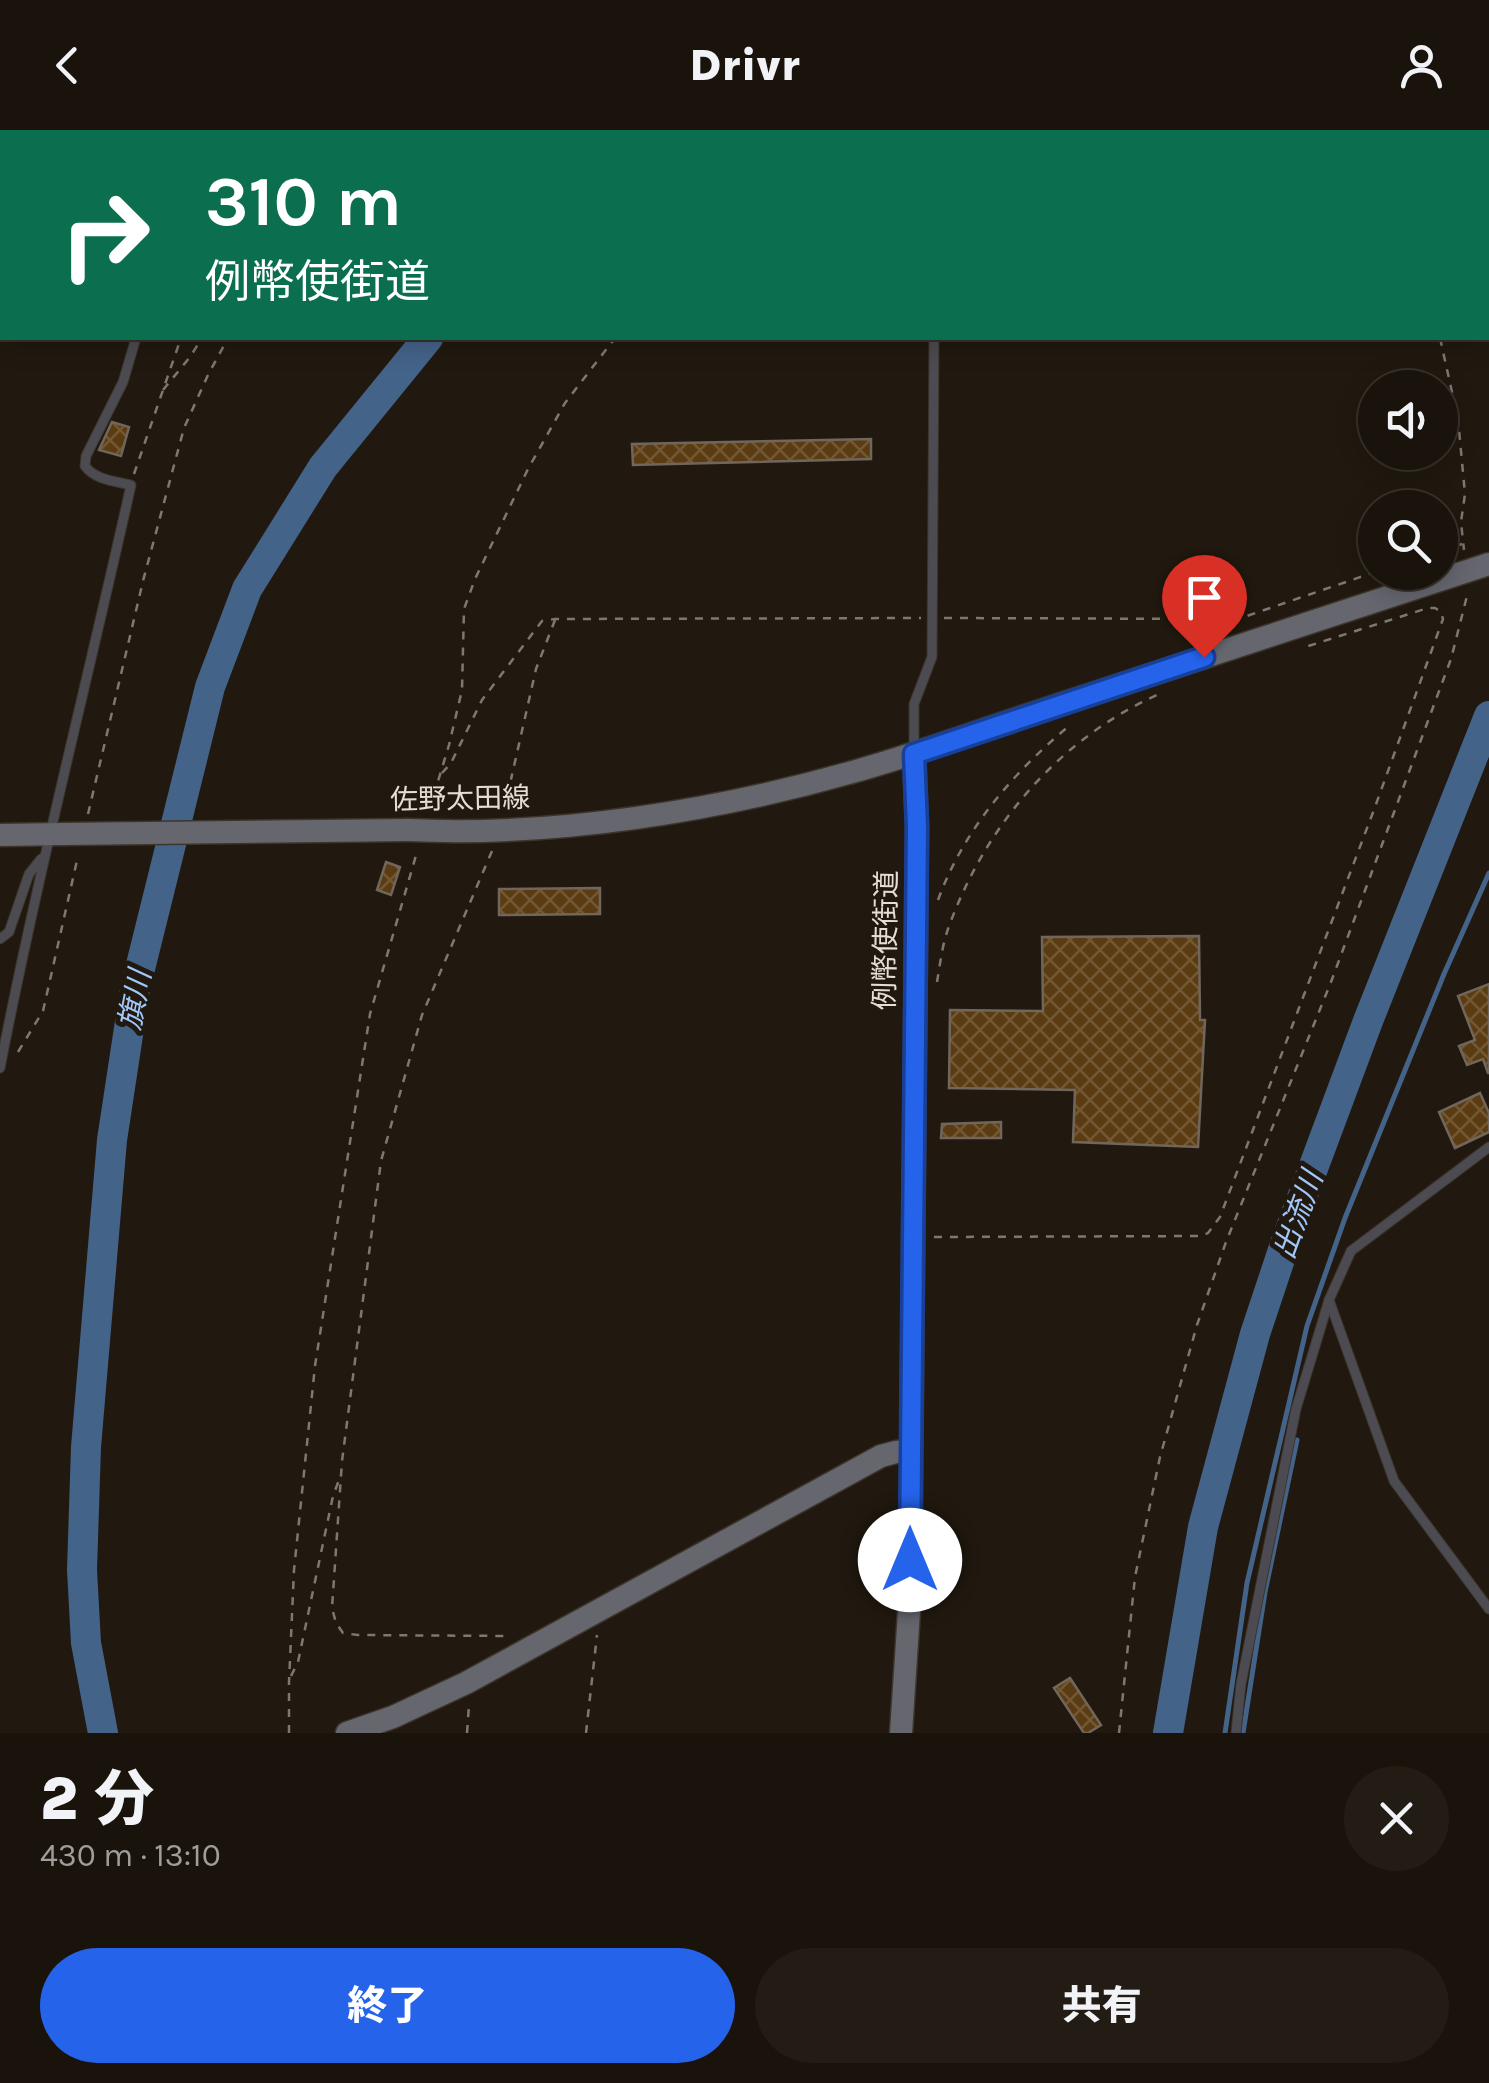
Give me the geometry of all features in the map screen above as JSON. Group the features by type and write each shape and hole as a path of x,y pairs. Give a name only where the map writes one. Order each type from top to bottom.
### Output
{"street":[{"path":"914,754 1477,567"},
{"name":"佐野太田線","path":"0,834 59,844 550,826 671,812 762,795 914,754"},
{"name":"例幣使街道","path":"901,1733 913,1709 910,1451 917,826 914,754"},
{"path":"348,1733 466,1683 880,1456 910,1451"}],"lane":[{"path":"0,1068 59,844 94,652 131,485 103,479 84,466 123,382 135,340"},
{"path":"914,754 914,704 932,657 934,618 934,340"},
{"path":"0,939 9,932 28,874 59,844"},
{"path":"1236,1733 1242,1684 1296,1409 1330,1300 1351,1250 1489,1146"},
{"path":"1330,1300 1394,1481 1489,1609"}],"path":[{"path":"131,485 179,340"},
{"path":"160,395 201,340"},
{"path":"89,811 184,428 227,340"},
{"path":"289,1733 294,1570 314,1366 370,1014 416,830 441,774 462,690 464,608 528,469 565,403 613,340"},
{"path":"1119,1733 1135,1576 1160,1458 1196,1325 1331,982 1451,659 1477,567 1463,544 1465,494 1458,419 1440,340"},
{"path":"1458,546 1463,544"},
{"path":"441,774 451,763 482,700 542,621 1223,620 1241,618 1358,578"},
{"path":"932,1237 1202,1236 1214,1227 1328,933 1443,619 1441,612 1428,608 1300,648"},
{"path":"507,797 536,669 555,619"},
{"path":"937,982 946,933 971,872 1012,809 1087,735 1114,716 1156,696"},
{"path":"938,900 982,816 1044,747 1077,718"},
{"path":"10,1060 43,1012 59,844"},
{"path":"492,849 422,1015 380,1161 353,1367 332,1608 343,1633 516,1636 536,1645"},
{"path":"289,1682 298,1662 332,1496 341,1479"},
{"path":"586,1733 597,1641 591,1614"},
{"path":"466,1683 470,1695 466,1733"}],"building":[{"path":"112,422 129,427 121,456 99,450"},
{"path":"871,439 871,459 633,465 632,444"},
{"path":"386,862 400,867 391,895 377,890"},
{"path":"600,888 600,914 499,915 499,889"},
{"path":"1199,936 1200,1020 1205,1020 1198,1147 1073,1142 1075,1090 949,1088 950,1010 1043,1011 1042,937"},
{"path":"1489,984 1488,1073 1483,1059 1467,1065 1459,1046 1475,1040 1458,996"},
{"path":"1480,1093 1489,1113 1489,1132 1455,1148 1439,1112"},
{"path":"1001,1122 1001,1138 941,1138 942,1124"},
{"path":"1070,1678 1101,1725 1088,1733 1084,1733 1054,1688"}],"waterway":[{"name":"旗川","path":"103,1733 86,1643 82,1570 86,1447 112,1140 135,989 210,687 247,589 323,467 426,340"},
{"name":"出流川","path":"1168,1733 1203,1527 1255,1334 1368,1021 1489,716"},
{"path":"1225,1733 1247,1583 1307,1326 1345,1218 1489,873"},
{"path":"1243,1733 1265,1592 1297,1440"}],"route":[{"path":"910,1560 917,826 914,754 1204,657"}]}
